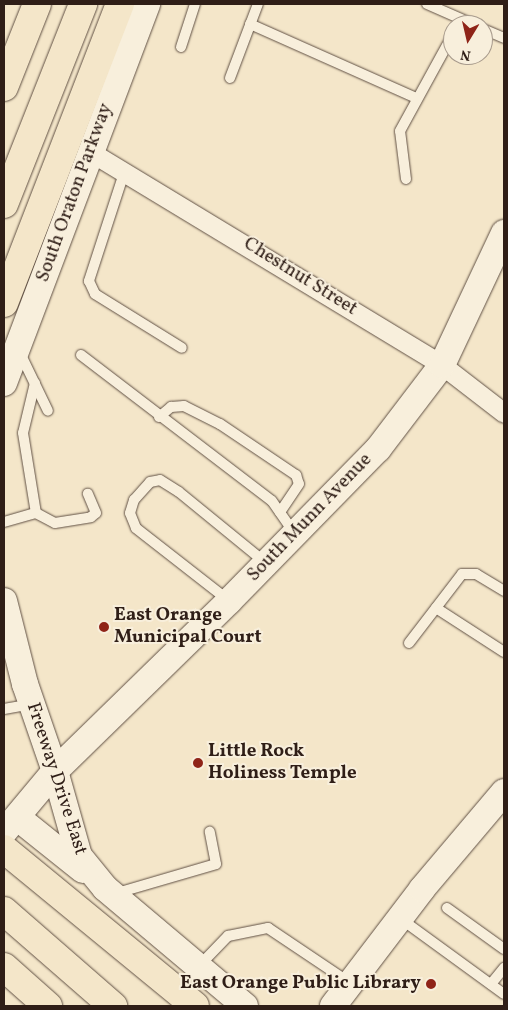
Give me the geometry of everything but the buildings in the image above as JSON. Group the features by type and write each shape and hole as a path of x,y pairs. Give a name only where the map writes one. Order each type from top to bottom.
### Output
{"highway":[{"path":"4,87 37,4"},
{"path":"4,204 83,4"},
{"path":"4,302 120,4"},
{"path":"4,850 195,1006"},
{"path":"4,856 168,1006"},
{"path":"4,911 114,1006"},
{"path":"4,967 48,1006"}],"main road":[{"name":"South Oraton Parkway","path":"4,383 89,151 147,4"},
{"name":"South Munn Avenue","path":"11,825 55,770 229,601 378,449 442,365 504,232"},
{"name":"Freeway Drive East","path":"4,601 32,704 55,770 75,847 84,865 109,891 245,1006"},
{"path":"333,1006 400,918 504,792"},
{"path":"11,825 109,891"}],"street":[{"name":"Chestnut Street","path":"89,151 125,170 442,365 504,413"}],"lane":[{"path":"181,47 195,4"},
{"path":"230,78 258,4"},
{"path":"427,4 447,15"},
{"path":"250,24 416,98"},
{"path":"406,179 400,131 416,98 443,51"},
{"path":"125,170 89,281 95,294 182,348"},
{"path":"18,347 48,411"},
{"path":"81,354 159,417 272,501 295,534"},
{"path":"35,383 23,433 36,513"},
{"path":"159,417 171,407 184,406 220,424 296,475 299,484 280,512"},
{"path":"229,601 136,528 130,514 134,500 150,482 160,480 179,492 266,564"},
{"path":"4,522 36,513 55,523 91,517 96,512 88,494"},
{"path":"409,643 462,574 476,574 504,590"},
{"path":"436,608 504,652"},
{"path":"4,709 32,704"},
{"path":"109,891 216,864 210,832"},
{"path":"447,908 504,949"},
{"path":"400,918 504,994"},
{"path":"198,967 228,936 268,928 351,983"},
{"path":"491,984 504,968"}],"place":[{"name":"East Orange Municipal Court","path":"104,627"},
{"name":"Little Rock Holiness Temple","path":"198,763"},
{"name":"East Orange Public Library","path":"431,984"}]}
